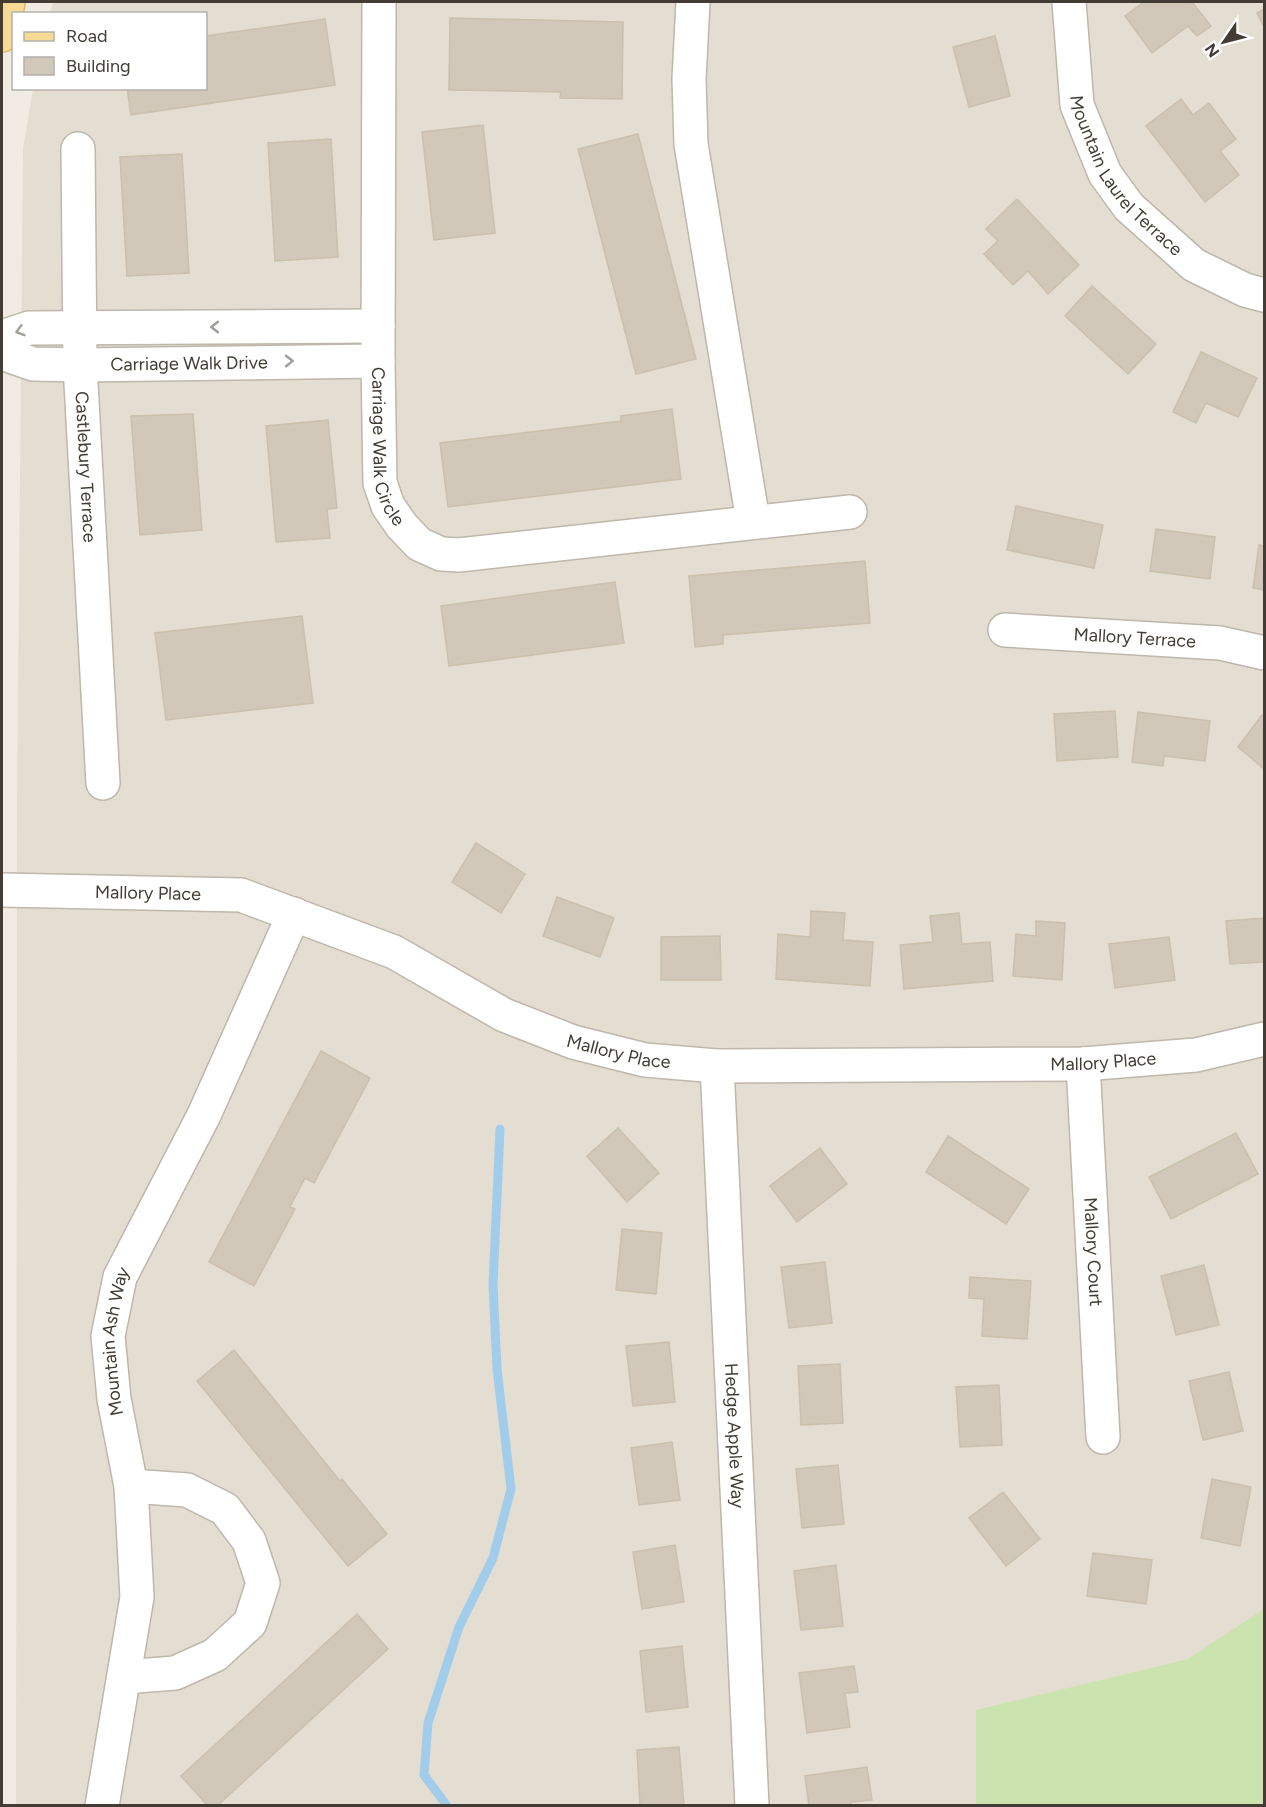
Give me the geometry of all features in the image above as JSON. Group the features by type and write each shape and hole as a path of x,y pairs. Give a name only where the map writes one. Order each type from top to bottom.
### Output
{"main road":[{"path":"2,35 8,2"}],"street":[{"name":"Carriage Walk Circle","path":"379,2 380,483 388,506 402,526 419,544 441,554 459,555 850,512"},
{"path":"693,2 689,80 691,144 753,521"},
{"name":"Mountain Laurel Terrace","path":"1069,2 1077,105 1105,174 1129,207 1194,265 1245,290 1264,295"},
{"name":"Castlebury Terrace","path":"78,149 80,365 103,783"},
{"name":"Carriage Walk Drive","path":"2,337 29,328 378,326"},
{"name":"Carriage Walk Drive","path":"2,353 33,364 80,365 378,361"},
{"name":"Mallory Terrace","path":"1005,630 1221,643 1264,653"},
{"name":"Mallory Place","path":"2,890 241,895 394,952 504,1015 573,1042 645,1060 717,1066 1083,1064 1196,1054 1264,1039"},
{"name":"Mountain Ash Way","path":"102,1806 137,1597 131,1486 114,1400 108,1336 120,1277 204,1115 294,914"},
{"name":"Mallory Court","path":"1083,1064 1103,1437"},
{"name":"Hedge Apple Way","path":"717,1066 752,1806"},
{"path":"124,1677 175,1673 215,1655 250,1623 263,1583 249,1541 225,1509 187,1490 131,1486"}],"shaded area":[{"path":"53,2 1264,2 1264,1805 16,1806 17,805 23,148 33,90 207,90 207,12 50,12"}],"green space":[{"path":"1264,1609 1264,1805 976,1805 976,1710 1188,1659"}],"building":[{"path":"1144,2 1192,2 1211,26 1197,36 1188,26 1152,53 1125,16"},
{"path":"1264,9 1264,27 1257,13"},
{"path":"450,18 623,22 622,99 560,98 561,92 449,90"},
{"path":"325,19 335,85 131,115 127,90 207,90 207,36"},
{"path":"995,36 1010,96 969,107 953,47"},
{"path":"1181,99 1193,115 1209,103 1236,139 1220,151 1239,175 1205,202 1146,126"},
{"path":"483,125 495,233 434,240 422,132"},
{"path":"638,134 696,359 636,374 578,149"},
{"path":"331,139 338,257 275,261 268,143"},
{"path":"182,154 189,273 127,276 120,157"},
{"path":"1017,199 1079,265 1048,294 1028,271 1013,285 984,254 998,241 986,229"},
{"path":"1092,286 1156,344 1128,374 1065,316"},
{"path":"1201,352 1257,378 1238,417 1206,403 1196,423 1173,412"},
{"path":"672,409 681,479 448,507 440,443 621,421 621,416"},
{"path":"193,414 202,530 140,535 131,416"},
{"path":"328,420 337,508 327,509 330,538 276,542 266,426"},
{"path":"1016,506 1103,525 1094,568 1007,550"},
{"path":"1156,529 1215,537 1210,579 1150,571"},
{"path":"1259,545 1264,546 1264,590 1253,588"},
{"path":"865,561 870,623 723,635 723,644 695,647 689,576"},
{"path":"615,582 624,643 449,666 441,606"},
{"path":"302,616 313,703 166,720 155,633"},
{"path":"1115,711 1118,757 1057,761 1054,714"},
{"path":"1138,712 1210,721 1205,761 1164,756 1163,766 1132,762"},
{"path":"1262,715 1264,717 1264,769 1238,747"},
{"path":"476,843 525,874 501,913 452,882"},
{"path":"557,897 614,918 600,957 543,936"},
{"path":"811,911 845,913 843,940 873,942 870,986 776,979 778,934 810,937"},
{"path":"959,913 962,944 990,942 993,981 904,989 900,945 933,942 930,916"},
{"path":"1264,918 1264,962 1230,964 1226,921"},
{"path":"1036,921 1065,923 1062,980 1013,976 1016,934 1036,936"},
{"path":"720,936 721,980 661,980 661,937"},
{"path":"1169,937 1175,980 1115,988 1109,944"},
{"path":"321,1051 370,1078 314,1183 305,1178 290,1207 295,1209 254,1286 209,1262"},
{"path":"618,1128 659,1173 627,1202 587,1156"},
{"path":"1236,1133 1258,1174 1171,1219 1149,1177"},
{"path":"948,1136 1029,1189 1006,1224 926,1172"},
{"path":"820,1148 847,1184 797,1222 770,1186"},
{"path":"622,1229 662,1233 656,1294 616,1290"},
{"path":"825,1262 832,1323 789,1328 781,1267"},
{"path":"1204,1265 1219,1325 1176,1335 1161,1276"},
{"path":"970,1277 1031,1281 1027,1339 982,1336 984,1299 969,1298"},
{"path":"669,1342 675,1402 633,1406 626,1346"},
{"path":"234,1350 340,1481 342,1479 387,1534 348,1566 197,1381"},
{"path":"840,1364 843,1423 801,1425 798,1366"},
{"path":"1229,1372 1243,1431 1203,1440 1189,1381"},
{"path":"999,1385 1002,1445 960,1447 956,1387"},
{"path":"672,1442 680,1500 639,1505 631,1448"},
{"path":"838,1465 844,1524 802,1528 796,1469"},
{"path":"1212,1479 1251,1487 1240,1546 1201,1538"},
{"path":"1003,1492 1040,1539 1006,1566 969,1518"},
{"path":"675,1545 684,1602 642,1609 633,1552"},
{"path":"1093,1553 1152,1560 1146,1604 1087,1596"},
{"path":"836,1565 843,1626 801,1630 794,1571"},
{"path":"357,1614 388,1649 217,1806 208,1806 181,1776"},
{"path":"682,1646 688,1707 646,1712 640,1651"},
{"path":"854,1666 858,1692 845,1693 850,1727 807,1733 799,1673"},
{"path":"679,1747 684,1806 640,1806 637,1750"},
{"path":"867,1767 872,1800 851,1802 851,1806 809,1806 805,1776"}],"waterway":[{"path":"447,1806 424,1775 428,1723 459,1627 493,1558 511,1489 497,1369 493,1285 500,1129"}]}
